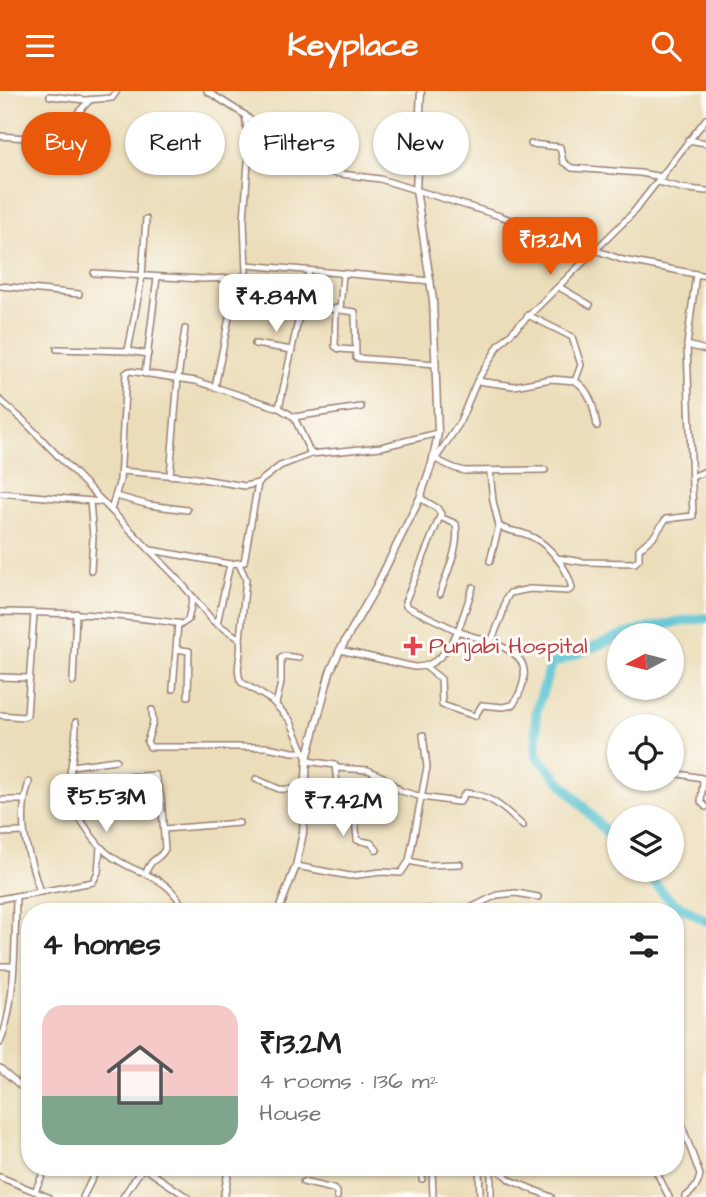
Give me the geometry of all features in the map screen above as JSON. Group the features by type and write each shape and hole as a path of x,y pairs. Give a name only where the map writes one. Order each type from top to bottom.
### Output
{"street":[{"path":"50,96 90,100 112,98 117,91"},
{"path":"207,91 240,112"},
{"path":"282,903 296,866 303,833 306,757 323,697 340,650 376,587 420,498 434,461 438,433 431,281 416,190 421,91"},
{"path":"0,136 52,140 90,100"},
{"path":"434,461 459,423 477,381 499,345 632,214 706,119"},
{"path":"688,140 706,143"},
{"path":"531,144 561,147 563,162 572,168 640,173 681,188 706,191"},
{"path":"94,273 201,279 237,278 244,275 247,175"},
{"path":"347,175 380,179 643,265 706,275"},
{"path":"128,351 142,276 146,219"},
{"path":"246,265 431,281"},
{"path":"279,408 309,271"},
{"path":"343,274 335,346 339,349 354,350"},
{"path":"557,558 583,562 637,562 639,549 650,541 666,519 693,516 687,345 696,274"},
{"path":"145,374 157,277"},
{"path":"215,387 237,278"},
{"path":"0,286 79,294"},
{"path":"559,287 590,305"},
{"path":"301,305 355,312 354,355 358,358 436,364"},
{"path":"528,315 572,337 581,362 575,381"},
{"path":"170,475 185,329"},
{"path":"255,344 292,351"},
{"path":"687,345 706,350"},
{"path":"57,349 148,354"},
{"path":"111,510 117,496 121,471 126,373 129,371 215,387 279,408 295,417 311,454"},
{"path":"477,381 514,386 551,379 575,381 586,389 597,426"},
{"path":"0,400 111,510 217,624 240,639"},
{"path":"295,417 361,407"},
{"path":"121,471 245,486 258,483 280,466 311,454 381,447 438,433"},
{"path":"434,461 454,468 490,472 545,470"},
{"path":"692,477 706,471"},
{"path":"490,472 499,526 490,561"},
{"path":"149,550 239,564 247,558 258,483"},
{"path":"0,493 103,502"},
{"path":"117,496 149,505 187,510"},
{"path":"420,498 440,511 440,517 405,604 458,631 513,651 523,667 519,692 513,705 482,705 475,716 442,705 440,679 426,667"},
{"path":"90,501 92,570"},
{"path":"440,517 456,524 457,534 455,549 440,594"},
{"path":"491,642 510,593 530,589 553,592 570,590 571,584 557,558 534,538 499,526"},
{"path":"217,624 230,564"},
{"path":"239,564 246,579 238,672 241,683 276,705 290,720 306,757"},
{"path":"340,650 414,667 433,664 444,653 458,631 472,587"},
{"path":"0,612 76,613 186,623 193,596"},
{"path":"0,715 27,715 34,613"},
{"path":"73,682 76,613"},
{"path":"173,689 178,623"},
{"path":"176,649 189,651 188,696"},
{"path":"276,705 281,683 281,658 299,657"},
{"path":"0,677 29,678"},
{"path":"152,710 153,722 147,742 152,747 267,747 332,764 337,768 368,770 383,777 401,791 422,797 457,802 465,793 485,796 499,804 523,826"},
{"path":"76,722 69,791 73,807 100,846 116,859 173,890 181,903"},
{"path":"296,866 351,876 381,872 401,873 409,861 422,797 427,760 423,735"},
{"path":"72,766 117,760"},
{"path":"337,768 338,802 341,805 384,807"},
{"path":"684,775 702,778 704,782 701,802 706,807"},
{"path":"125,776 157,777 165,849 150,862 146,873"},
{"path":"256,779 279,789 306,790"},
{"path":"29,782 23,800 23,832 40,892"},
{"path":"0,800 23,800"},
{"path":"354,806 357,840 371,843 377,850"},
{"path":"164,829 239,823"},
{"path":"0,833 23,832"},
{"path":"0,899 93,882 98,872 100,846"},
{"path":"409,861 427,865 460,864"},
{"path":"481,903 497,895 516,893 538,897"},
{"path":"0,1043 8,1017 16,896"},
{"path":"0,966 12,967"},
{"path":"0,1068 21,1086"},
{"path":"684,1131 700,1175 693,1191 685,1197"},
{"path":"35,1191 42,1176"},
{"path":"83,1197 94,1176"},
{"path":"123,1197 137,1176"},
{"path":"156,1176 187,1197"},
{"path":"224,1197 228,1176"},
{"path":"432,1176 433,1197"},
{"path":"479,1176 480,1197"},
{"path":"491,1197 492,1176"},
{"path":"505,1176 551,1197"},
{"path":"658,1176 669,1197"},
{"path":"0,1188 1,1178 48,1197"},
{"path":"303,1182 333,1189 337,1192 337,1197"}],"waterway":[{"path":"672,623 706,618"},
{"path":"607,641 551,664 536,712 537,756 607,833"},
{"path":"653,882 674,903"},
{"path":"684,908 706,921"}],"place":[{"name":"Punjabi Hospital","path":"413,646"}]}
